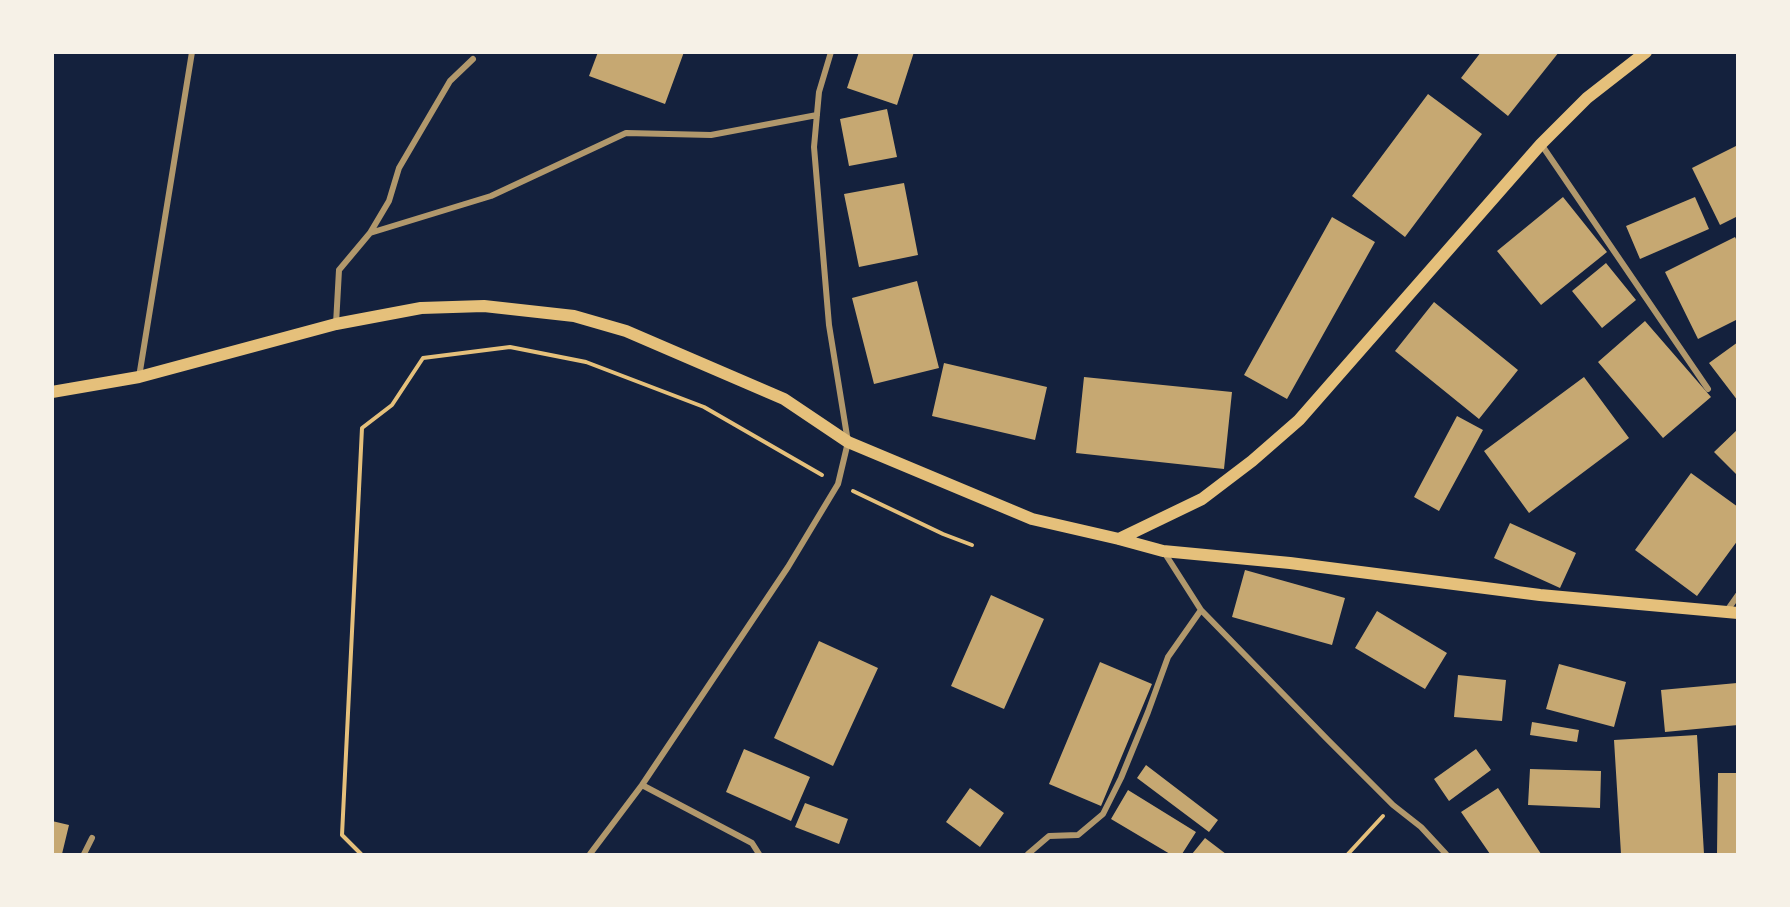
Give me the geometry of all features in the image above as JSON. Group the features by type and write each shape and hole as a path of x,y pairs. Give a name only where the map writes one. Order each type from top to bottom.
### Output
{"main road":[{"path":"1119,539 1202,499 1252,461 1299,420 1541,144 1587,98 1646,52"},
{"path":"52,392 139,377 336,324 421,308 483,306 574,316 626,331 784,399 848,442 1032,519 1163,551 1290,563 1540,595 1731,613"}],"street":[{"path":"139,377 192,52"},
{"path":"590,855 642,785 788,567 838,484 848,442 829,325 814,147 819,92 831,52"},
{"path":"336,324 339,270 370,233 389,201 399,168 450,81 473,59"},
{"path":"370,233 491,196 626,133 711,135 817,115"},
{"path":"1541,144 1708,389"},
{"path":"1163,551 1201,610 1393,805 1422,827 1446,855"},
{"path":"1731,613 1737,595"},
{"path":"1028,855 1048,836 1078,835 1103,814 1121,778 1168,657 1201,610"},
{"path":"642,785 752,843 759,855"},
{"path":"84,855 92,838"}],"path":[{"path":"361,855 342,836 362,428 392,405 423,358 510,347 586,362 704,407 838,484 943,534 972,545"},
{"path":"1348,855 1393,805"}],"building":[{"path":"598,52 684,52 665,104 589,76"},
{"path":"859,52 914,52 897,105 847,88"},
{"path":"1481,52 1559,52 1508,116 1461,78"},
{"path":"1428,94 1482,134 1405,237 1352,196"},
{"path":"887,109 897,157 849,166 840,119"},
{"path":"1738,145 1738,216 1720,225 1692,168"},
{"path":"904,183 918,255 859,267 844,194"},
{"path":"1563,197 1607,252 1541,305 1497,251"},
{"path":"1695,197 1709,229 1640,259 1626,226"},
{"path":"1332,217 1375,242 1287,399 1244,375"},
{"path":"1735,237 1738,243 1738,319 1698,339 1665,272"},
{"path":"1606,263 1636,300 1602,328 1572,291"},
{"path":"917,281 939,368 874,384 852,298"},
{"path":"1434,302 1518,370 1479,419 1395,351"},
{"path":"1645,321 1711,397 1663,438 1598,362"},
{"path":"1738,342 1738,401 1709,363"},
{"path":"944,363 1047,387 1035,440 932,416"},
{"path":"1084,377 1232,392 1224,469 1076,453"},
{"path":"1584,377 1629,438 1529,513 1484,451"},
{"path":"1457,416 1483,430 1439,511 1414,497"},
{"path":"1738,429 1738,476 1714,452"},
{"path":"1691,473 1738,507 1738,540 1697,596 1635,550"},
{"path":"1510,523 1576,553 1560,588 1494,558"},
{"path":"1245,570 1345,598 1332,645 1232,617"},
{"path":"991,595 1044,619 1004,709 951,686"},
{"path":"1377,611 1447,653 1425,689 1355,648"},
{"path":"819,641 878,668 833,766 774,738"},
{"path":"1100,662 1152,684 1101,806 1049,784"},
{"path":"1559,664 1626,682 1614,727 1546,709"},
{"path":"1458,675 1506,680 1502,721 1454,717"},
{"path":"1737,683 1738,725 1665,732 1661,690"},
{"path":"1532,722 1579,730 1577,742 1530,735"},
{"path":"1697,735 1704,854 1621,854 1614,740"},
{"path":"744,749 810,777 791,821 726,792"},
{"path":"1476,749 1491,770 1449,801 1434,779"},
{"path":"1146,765 1218,820 1209,832 1137,778"},
{"path":"1530,769 1601,771 1600,808 1528,805"},
{"path":"1718,773 1738,773 1738,854 1717,854"},
{"path":"970,788 1004,813 980,847 946,822"},
{"path":"1498,788 1541,854 1490,854 1461,812"},
{"path":"1128,790 1196,832 1182,854 1170,854 1111,819"},
{"path":"805,803 848,819 839,844 795,827"},
{"path":"52,821 69,825 62,854 52,854"},
{"path":"1205,838 1226,854 1192,854"}]}
